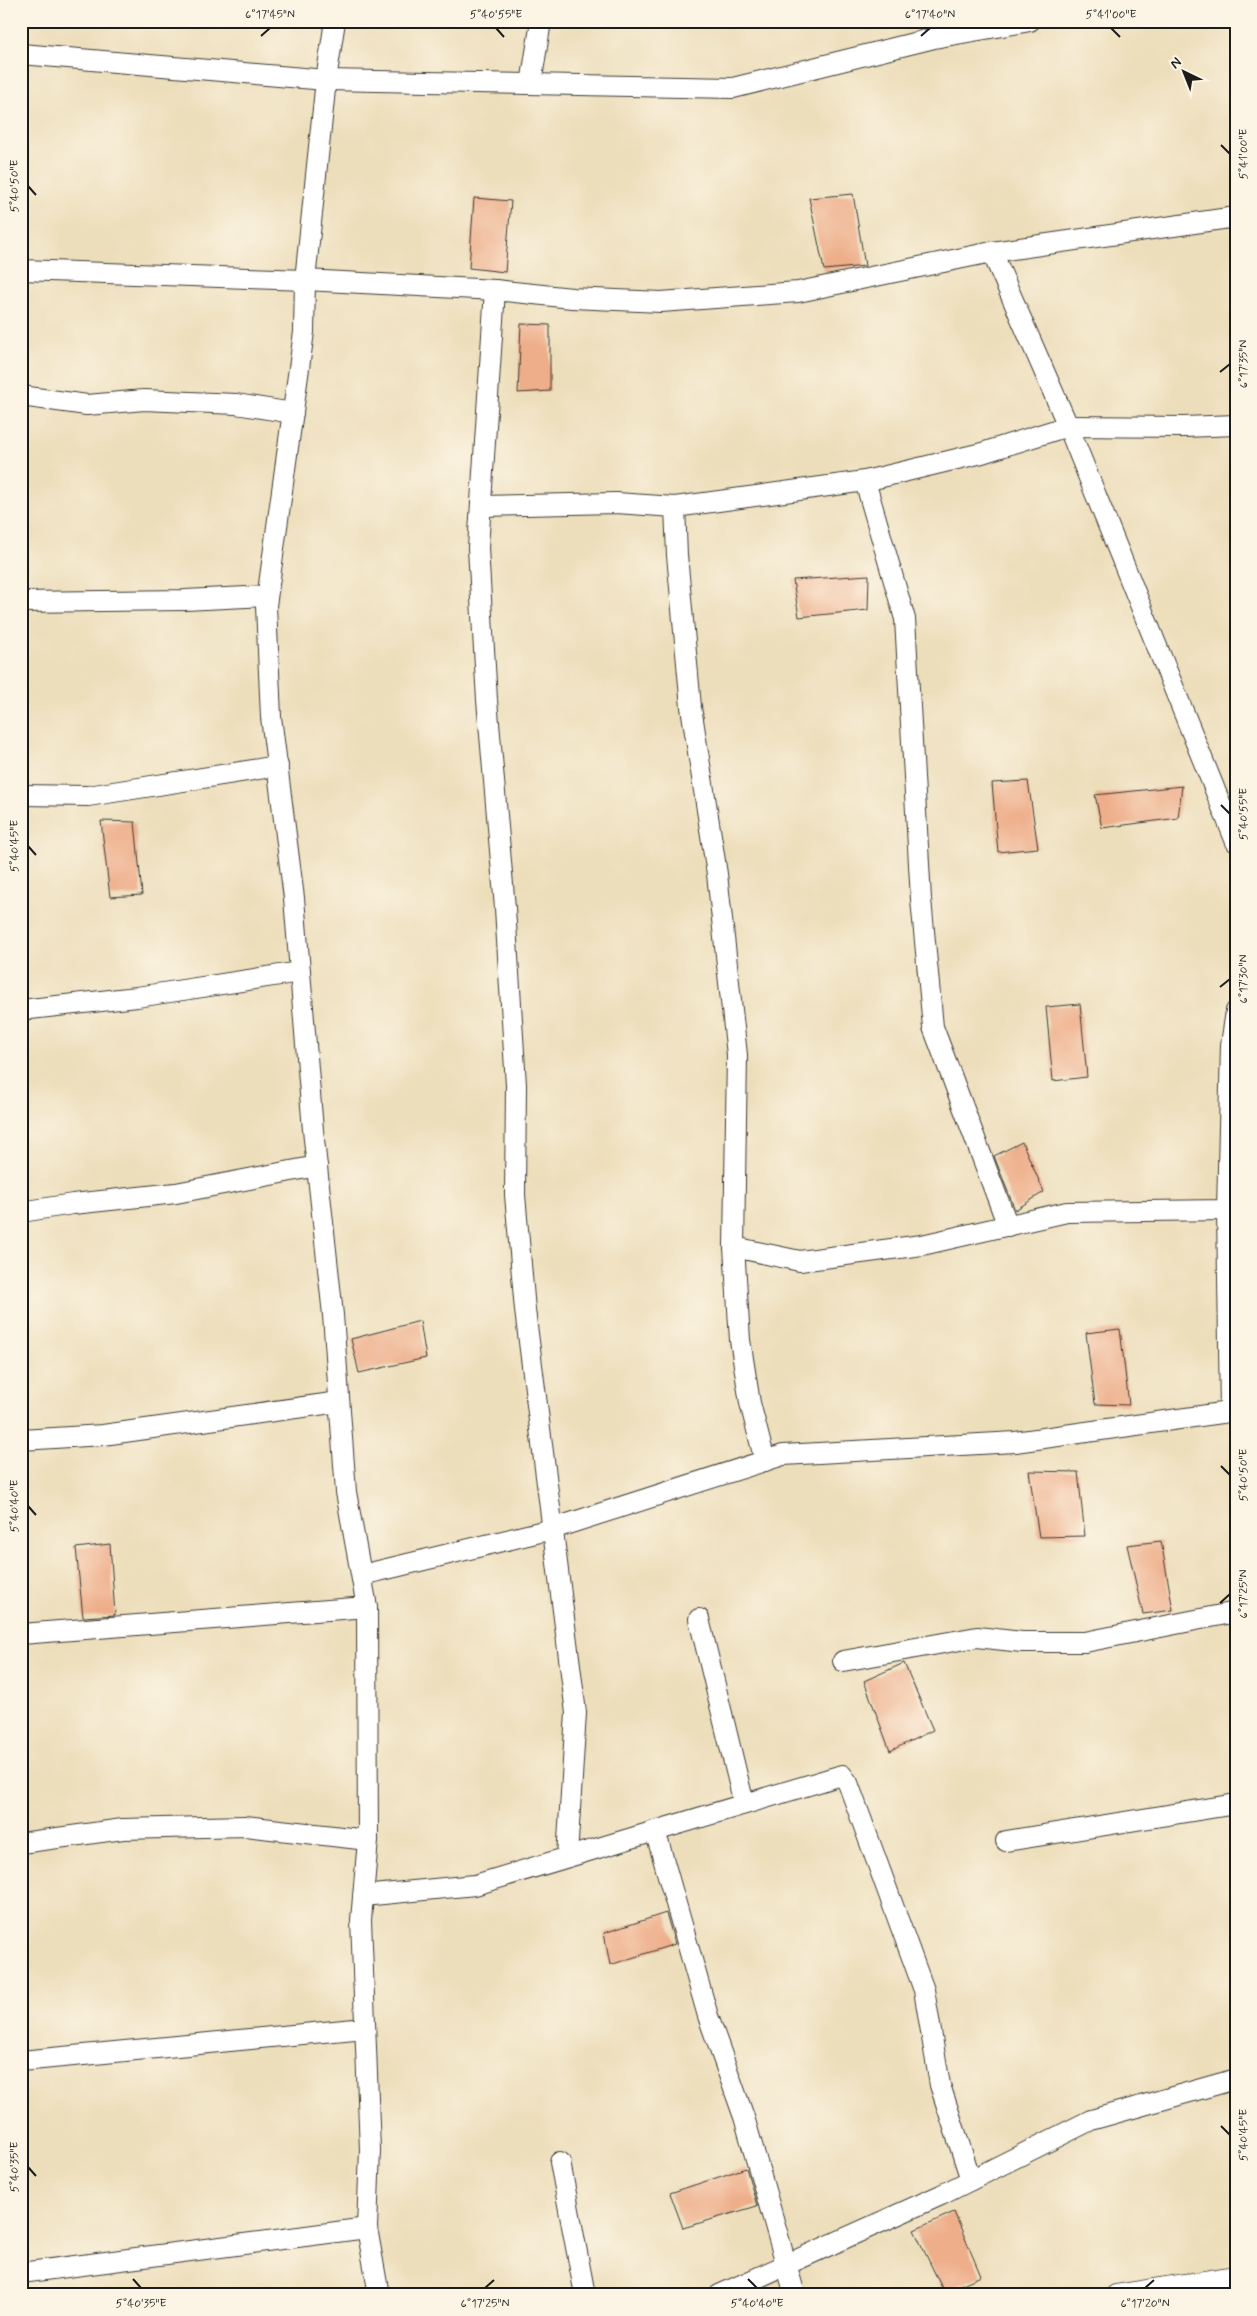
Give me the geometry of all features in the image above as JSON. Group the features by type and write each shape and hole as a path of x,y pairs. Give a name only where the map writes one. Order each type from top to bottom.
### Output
{"street":[{"path":"335,21 326,80 305,280 304,332 266,606 272,717 294,898 317,1166 333,1315 346,1492 367,1607 368,1840 361,1920 370,2150 367,2228 378,2295"},
{"path":"531,84 541,21"},
{"path":"21,54 326,80 733,88 934,38 1030,21"},
{"path":"21,270 305,280 495,290 572,298 662,302 798,292 992,252 1236,217"},
{"path":"992,252 1068,426 1236,842"},
{"path":"495,290 478,548 487,700 506,908 516,1085 515,1195 525,1310 576,1713 567,1857"},
{"path":"21,396 87,405 144,400 236,404 293,413"},
{"path":"481,506 616,503 675,507 865,481 982,452 1068,426 1184,427 1236,425"},
{"path":"865,481 905,619 921,899 933,1027 1008,1226"},
{"path":"675,507 677,555 690,707 717,874 738,1055 734,1247 740,1340 750,1403 765,1461"},
{"path":"21,602 184,600 267,596"},
{"path":"21,795 88,796 278,766"},
{"path":"21,1010 137,997 300,972"},
{"path":"362,1575 552,1529 783,1455 1015,1442 1233,1411 1227,1210 1231,1045 1236,1011"},
{"path":"21,1212 73,1204 176,1193 317,1166"},
{"path":"734,1247 800,1261 922,1245 1067,1212 1227,1210"},
{"path":"21,1440 103,1435 339,1402"},
{"path":"21,1634 367,1607"},
{"path":"843,1661 977,1637 1022,1642 1085,1642 1236,1612"},
{"path":"699,1619 744,1804"},
{"path":"363,1896 475,1885 842,1775 848,1783 924,1990 940,2085 971,2180"},
{"path":"1006,1841 1236,1804"},
{"path":"21,1843 123,1829 245,1826 368,1840"},
{"path":"654,1831 660,1844 708,2016 744,2117 795,2295"},
{"path":"21,2061 365,2028"},
{"path":"718,2295 971,2180 1091,2120 1236,2079"},
{"path":"560,2162 585,2295"},
{"path":"21,2273 367,2228"},
{"path":"1116,2295 1236,2276"}],"building":[{"path":"853,194 865,266 824,270 809,198"},
{"path":"474,198 511,201 505,272 469,268"},
{"path":"521,324 550,325 550,391 518,393"},
{"path":"869,575 868,610 799,617 793,580"},
{"path":"1028,781 1038,848 998,852 992,783"},
{"path":"1182,786 1178,818 1102,828 1095,795"},
{"path":"101,821 135,822 142,895 110,897"},
{"path":"1080,1004 1087,1077 1053,1081 1046,1007"},
{"path":"1022,1142 1044,1192 1015,1210 994,1156"},
{"path":"420,1321 426,1358 359,1373 351,1339"},
{"path":"1120,1329 1129,1405 1095,1404 1086,1333"},
{"path":"1029,1471 1078,1472 1085,1536 1039,1537"},
{"path":"1161,1541 1173,1610 1143,1614 1127,1545"},
{"path":"110,1544 115,1615 83,1617 76,1548"},
{"path":"904,1663 933,1730 890,1751 864,1681"},
{"path":"666,1913 675,1944 610,1965 604,1933"},
{"path":"746,2168 757,2206 683,2228 670,2193"},
{"path":"954,2212 981,2276 944,2292 914,2230"}]}
